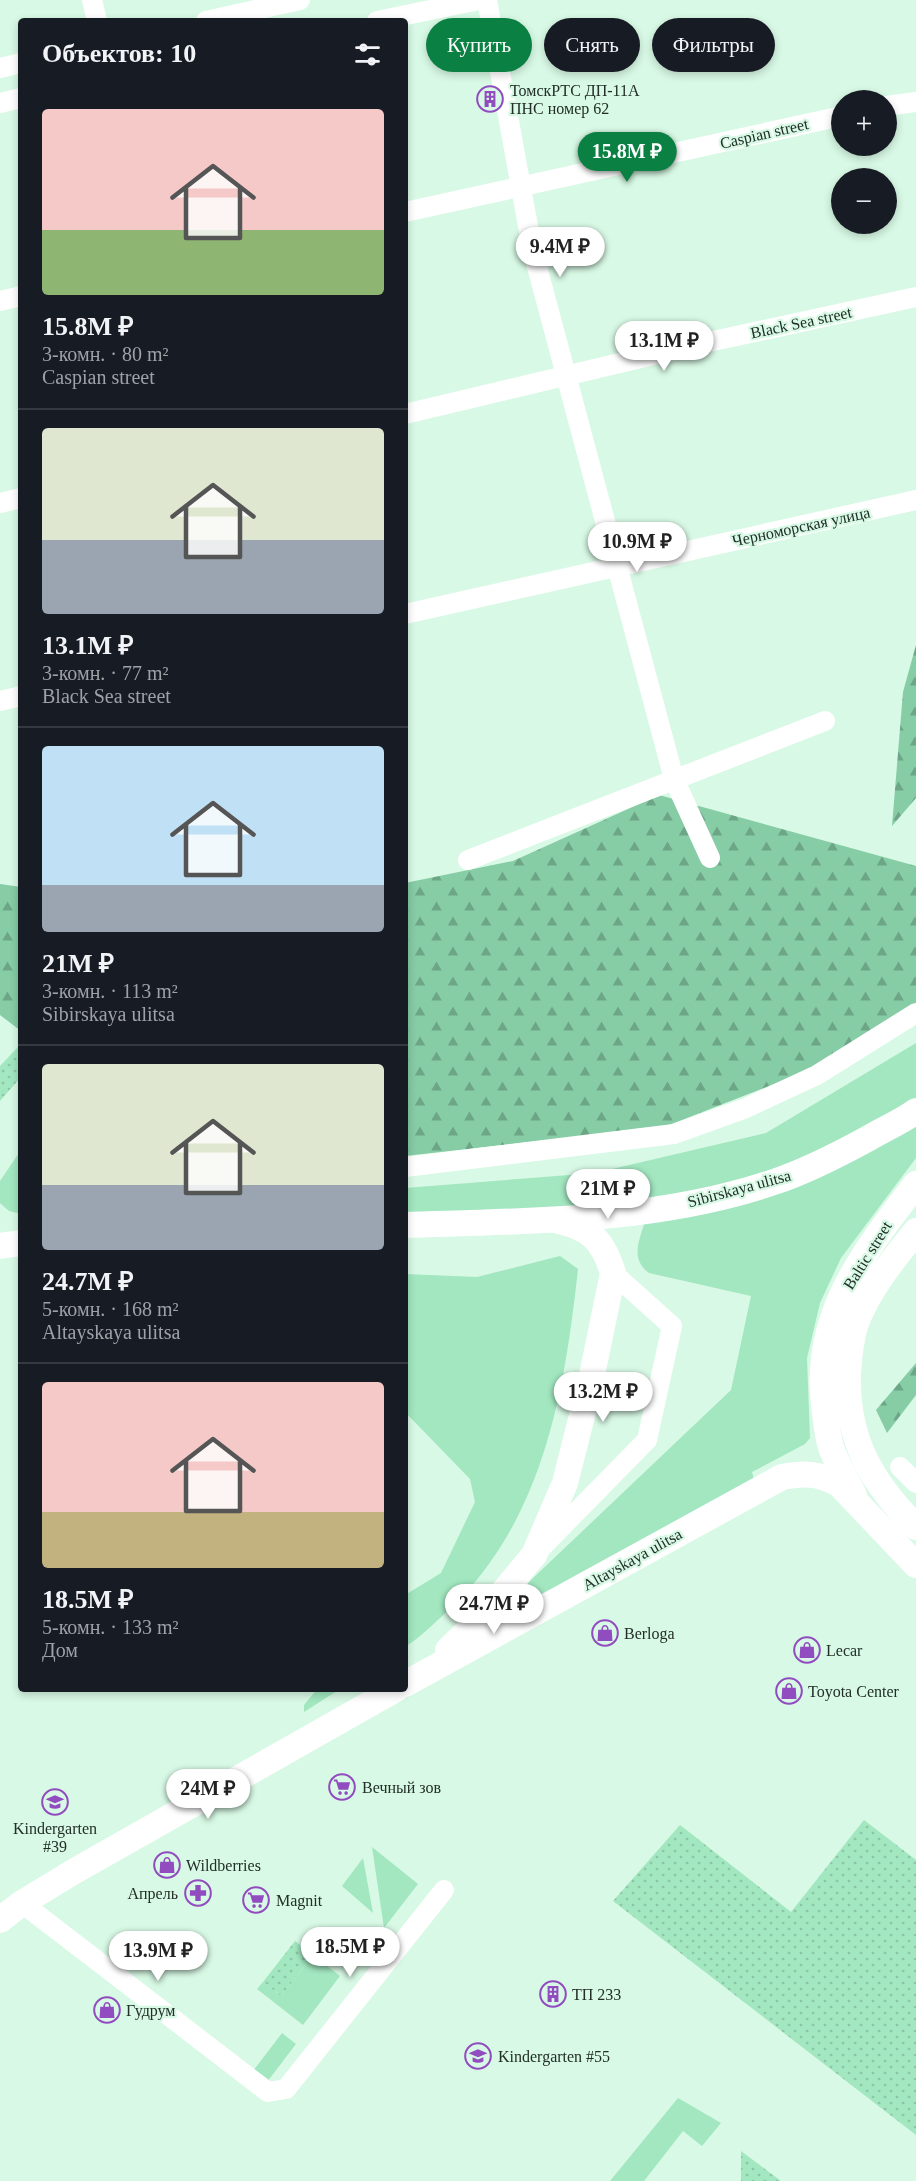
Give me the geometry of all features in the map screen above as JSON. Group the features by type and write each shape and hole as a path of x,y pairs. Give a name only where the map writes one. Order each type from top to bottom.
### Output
{"main road":[{"name":"Sibirskaya ulitsa","path":"408,1225 555,1220 636,1212 716,1197 774,1182 831,1159 916,1111"},
{"name":"Baltic street","path":"859,1504 831,1449 822,1392 822,1359 832,1320 848,1278 871,1242 916,1184"},
{"path":"408,1681 483,1616 534,1555 565,1484 591,1380 613,1273 600,1243 592,1235 570,1224 555,1220"},
{"name":"Baltic street","path":"916,1231 873,1290 856,1324 849,1359 848,1393 849,1415 865,1461 876,1481 916,1527"},
{"path":"0,1246 18,1243"},
{"name":"Altayskaya ulitsa","path":"408,1682 782,1477 805,1473 822,1475 839,1484 859,1504"},
{"path":"859,1504 916,1565"},
{"name":"Altayskaya ulitsa","path":"0,1920 22,1903 390,1692"}],"street":[{"path":"92,0 96,18"},
{"path":"219,18 300,0"},
{"path":"392,18 479,0"},
{"path":"487,0 532,248 674,779 710,858"},
{"path":"0,68 18,64"},
{"path":"897,105 916,102"},
{"name":"Caspian street","path":"408,211 831,118"},
{"path":"0,301 18,297"},
{"name":"Black Sea street","path":"408,413 916,297"},
{"path":"0,503 18,499"},
{"name":"Черноморская улица","path":"408,613 916,500"},
{"path":"0,701 18,697"},
{"path":"468,860 825,720"},
{"path":"408,1167 674,1134 746,1108 817,1075 916,1013"},
{"path":"534,1555 647,1440 672,1326 613,1273"},
{"path":"900,1467 916,1483"},
{"path":"22,1903 268,2092 286,2089 444,1890"}],"green space":[{"path":"916,645 916,798 892,826 903,692"},
{"path":"659,795 916,866 916,1003 810,1070 664,1127 408,1156 408,882 513,861"},
{"path":"0,884 18,887 18,1029 0,1015"},
{"path":"916,1043 916,1107 785,1172 587,1212 408,1219 408,1188 595,1173 766,1133"},
{"path":"18,1047 18,1080 0,1101 0,1066"},
{"path":"916,1125 916,1158 841,1258 820,1303 807,1358 810,1438 805,1444 752,1472 754,1480 493,1623 531,1580 731,1390 751,1296 649,1273 643,1267 638,1255 645,1221 801,1184 864,1155"},
{"path":"18,1154 18,1213 9,1211 0,1203 0,1181"},
{"path":"560,1256 578,1269 565,1365 542,1458 525,1502 503,1544 475,1582 440,1618 408,1645 408,1593 441,1573 475,1502 470,1479 408,1415 408,1274 477,1277"},
{"path":"916,1363 916,1395 887,1433 876,1410"},
{"path":"315,1692 335,1692 304,1712 304,1705"},
{"path":"864,1820 916,1860 916,2135 613,1901 680,1825 791,1912"},
{"path":"372,1847 418,1884 384,1928"},
{"path":"363,1858 373,1913 342,1886"},
{"path":"295,1941 313,1955 281,1996 263,1982"},
{"path":"313,1955 340,1976 303,2025 257,1989 263,1982 281,1996"},
{"path":"282,2033 296,2044 264,2086 250,2075"},
{"path":"678,2098 721,2123 702,2146 683,2131 644,2181 610,2181"},
{"path":"741,2151 781,2181 741,2181"}],"place":[{"name":"ТомскРТС ДП-11А ПНС номер 62","path":"490,99"},
{"name":"Berloga","path":"605,1633"},
{"name":"Lecar","path":"807,1650"},
{"name":"Toyota Center","path":"789,1691"},
{"name":"Вечный зов","path":"342,1787"},
{"name":"Kindergarten #39","path":"55,1802"},
{"name":"Wildberries","path":"167,1865"},
{"name":"Апрель","path":"198,1893"},
{"name":"Magnit","path":"256,1900"},
{"name":"ТП 233","path":"553,1994"},
{"name":"Гудрум","path":"107,2010"},
{"name":"Kindergarten #55","path":"478,2056"}]}
